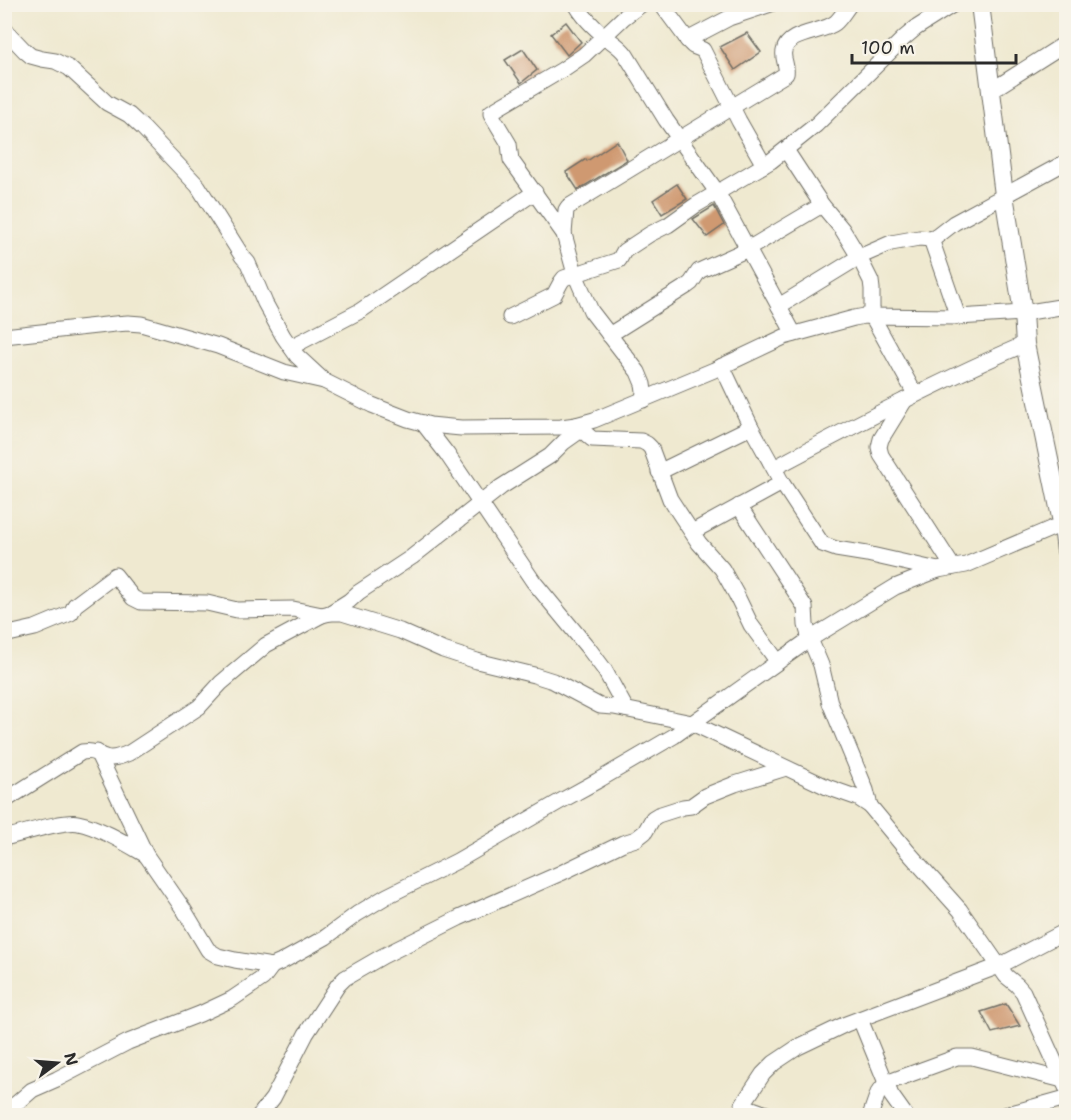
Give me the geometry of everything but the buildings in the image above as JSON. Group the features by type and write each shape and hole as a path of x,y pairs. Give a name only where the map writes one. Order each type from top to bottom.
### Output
{"main road":[{"path":"980,4 1004,195 1023,314 1025,344 1064,525 1066,551"}],"street":[{"path":"576,4 581,13 604,36 623,50 679,139 717,192 794,334"},
{"path":"642,4 623,18 584,55 491,112 491,115 508,144 511,160 564,234 575,274 591,311 638,372 643,384 643,400"},
{"path":"661,4 687,40 693,46 703,50 764,165"},
{"path":"687,40 729,18 771,4"},
{"path":"564,234 568,207 786,74 783,51 787,44 796,38 831,26 850,4"},
{"path":"510,317 554,295 564,278 619,260 624,251 786,150 816,125 904,38 954,4"},
{"path":"623,18 623,50"},
{"path":"4,29 31,56 54,61 69,68 107,103 129,115 198,186 248,263 283,336 297,356 324,381"},
{"path":"992,90 1066,43"},
{"path":"786,150 822,205 842,229 871,280 872,316 910,397"},
{"path":"778,306 859,257 891,243 919,238 931,239 1004,195 1064,169"},
{"path":"291,346 360,311 535,192"},
{"path":"609,335 687,286 699,272 748,249 822,205"},
{"path":"931,239 958,317"},
{"path":"4,801 82,752 89,750 111,758 129,753 199,707 221,683 266,645 349,601 412,557 501,487 550,456 578,428 594,420 784,337 854,318 1023,314 1066,306"},
{"path":"4,336 115,324 141,324 218,346 284,372 324,381 372,405 430,425 460,428 578,428 592,439 641,441 651,448 670,499 692,532 722,569 751,624 778,662"},
{"path":"774,468 855,424 965,370 1025,344"},
{"path":"722,366 751,427 782,483 822,544 836,549 946,569"},
{"path":"910,397 881,440 879,447 881,455 946,569"},
{"path":"423,423 447,454 533,581 599,662 626,709"},
{"path":"659,472 751,427"},
{"path":"692,532 782,483"},
{"path":"739,506 805,607 806,625 822,665 830,703 866,790 870,806"},
{"path":"4,1109 16,1104 32,1090 128,1042 232,999 263,978 272,966 326,937 387,896 457,861 674,736 810,639 894,587 946,569 966,565 1064,525"},
{"path":"4,635 35,628 71,613 75,605 115,575 133,598 141,602 207,603 237,610 292,609 353,615 400,631 443,650 553,681 600,706 692,723 827,787 858,798 870,806 960,910 1006,976 1023,992 1065,1083"},
{"path":"97,752 147,855 208,950 218,956 272,966"},
{"path":"259,1116 273,1098 317,1017 345,978 459,918 636,839 645,832 653,818 658,815 691,806 705,796 735,784 786,768"},
{"path":"4,838 61,824 78,823 147,855"},
{"path":"772,1116 743,1104 762,1074 792,1050 860,1019 999,966 1066,931"},
{"path":"860,1019 885,1083 906,1116"},
{"path":"870,1116 878,1093 885,1083 957,1057 964,1056 1065,1083"},
{"path":"1000,1116 1066,1098"}]}
